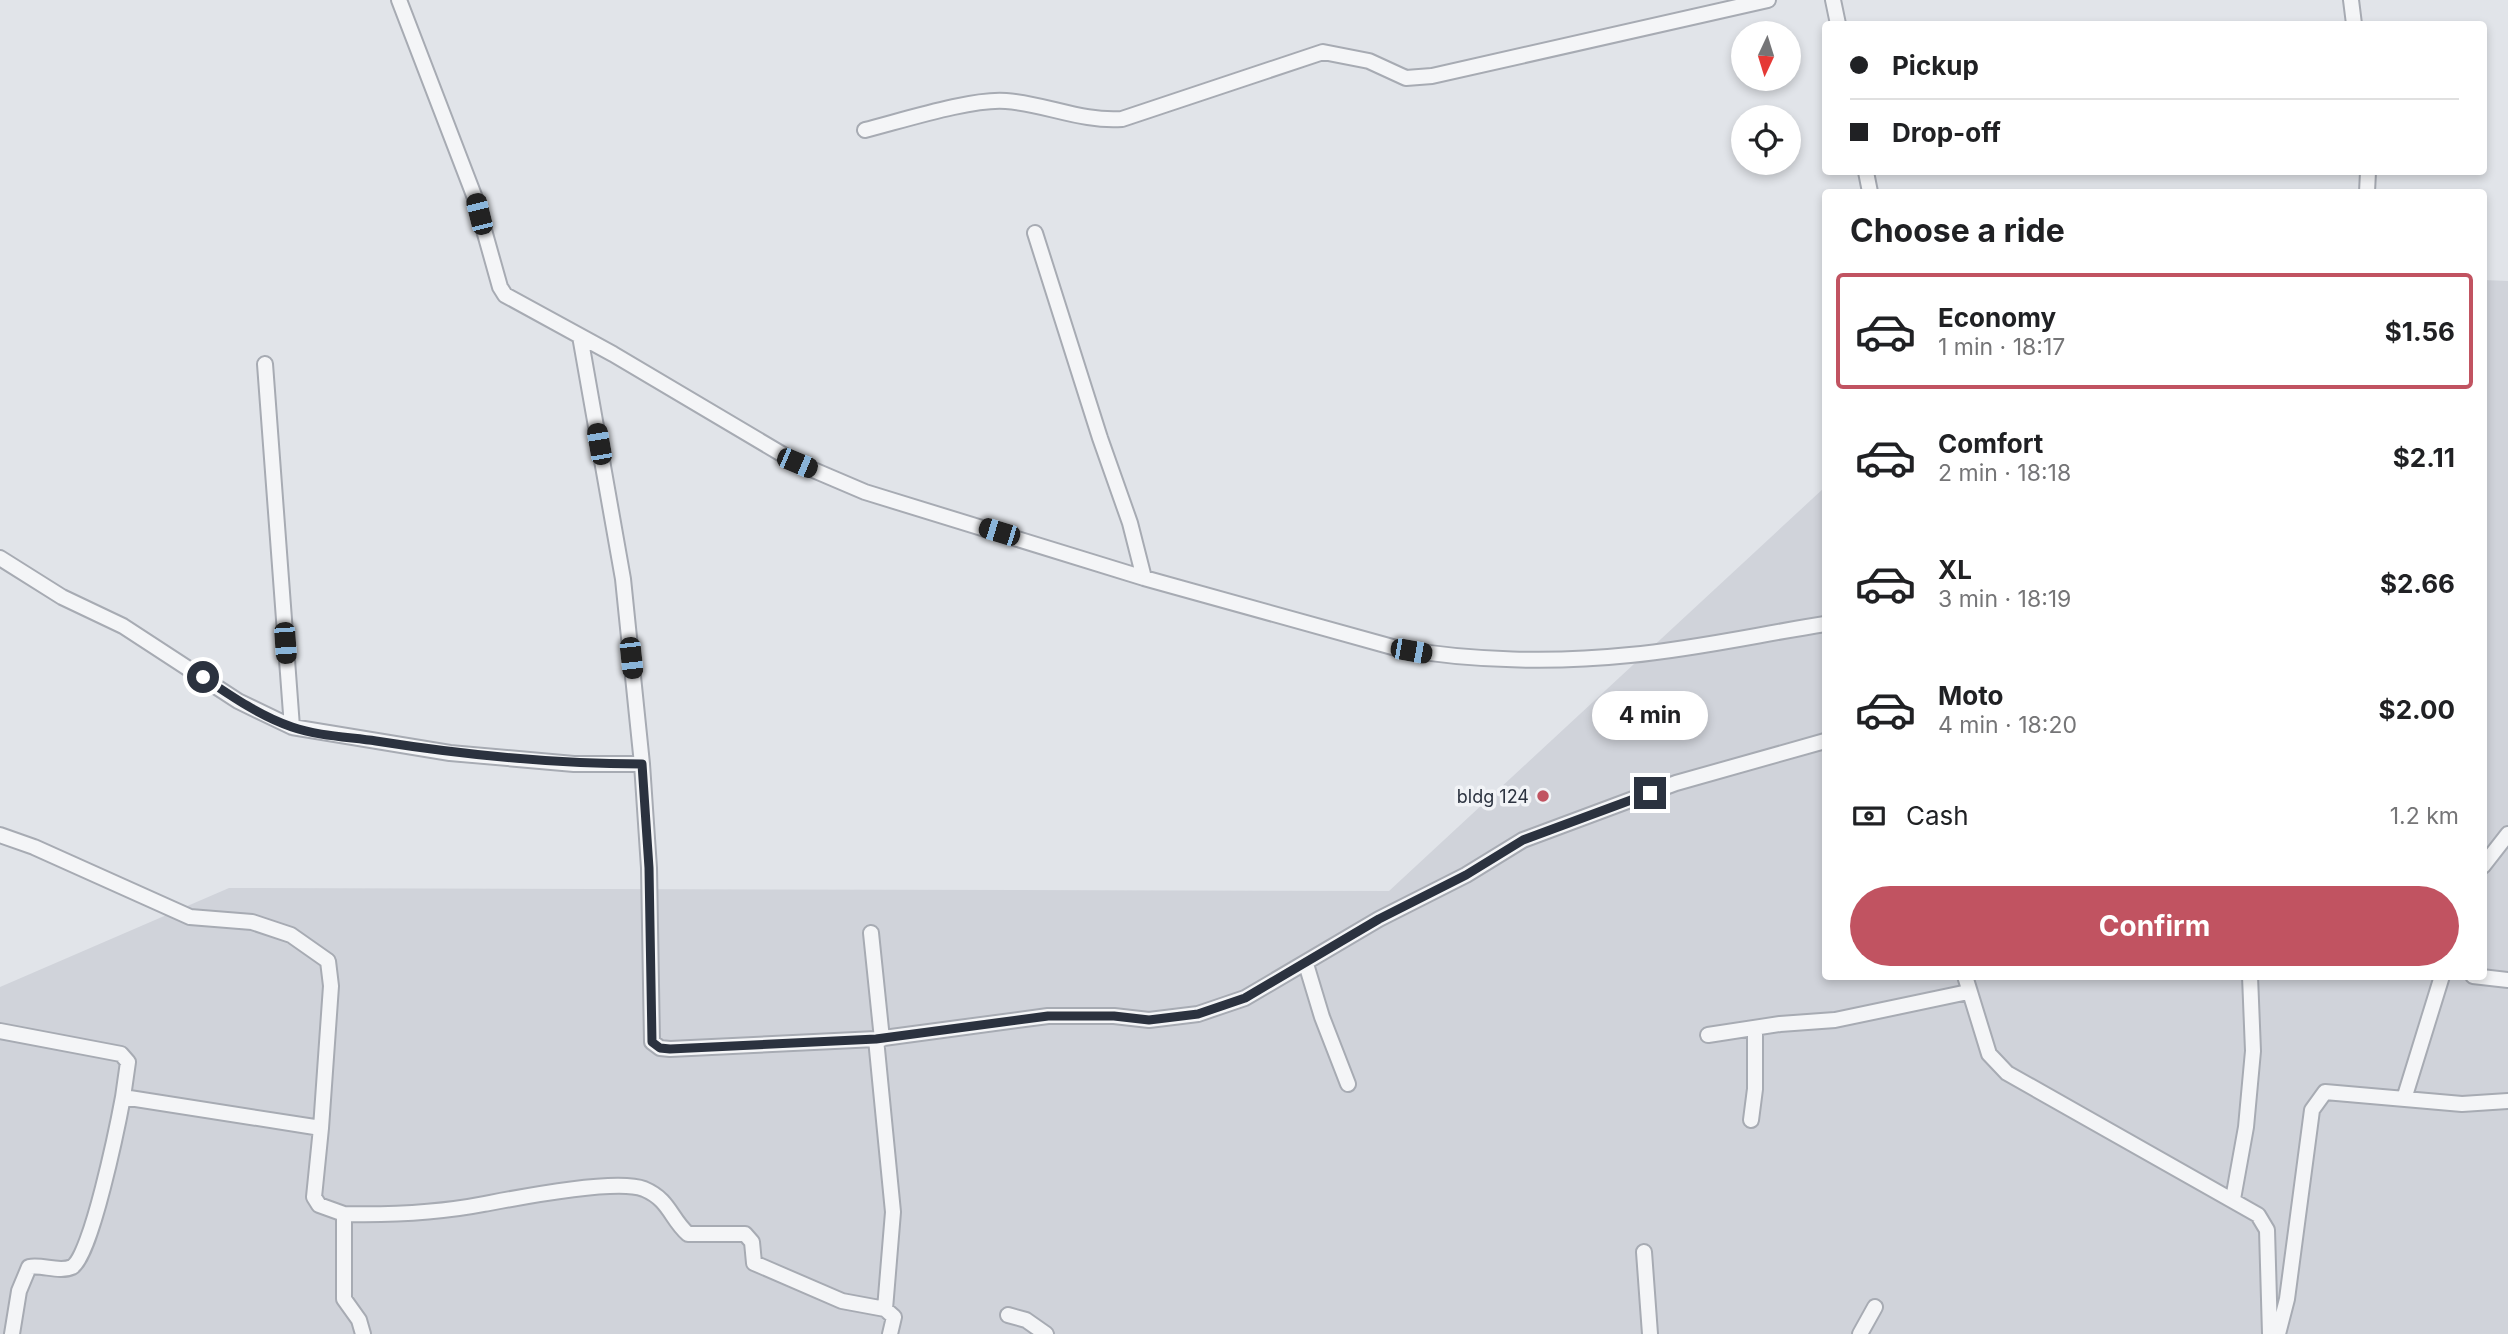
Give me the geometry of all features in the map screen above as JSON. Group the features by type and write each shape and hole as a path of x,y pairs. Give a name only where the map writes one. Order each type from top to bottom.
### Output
{"street":[{"path":"399,0 475,198 502,292 743,433 820,473 866,492 1144,578 1426,654 1588,659 1633,655 1822,624"},
{"path":"864,130 991,101 1018,102 1105,120 1122,119 1323,52 1369,61 1406,78 1432,76 1768,0"},
{"path":"1833,0 1837,21"},
{"path":"2351,0 2354,21"},
{"path":"1035,233 1130,523 1144,578"},
{"path":"580,337 622,579 642,764 649,868 652,1042 660,1048 879,1039 1048,1016 1172,1018 1198,1014 1245,998 1379,919 1466,875 1523,840 1676,783 1822,742"},
{"path":"265,364 292,727"},
{"path":"0,558 62,597 134,633 238,701 292,727 450,753 574,764 642,764"},
{"path":"2487,861 2508,834"},
{"path":"0,835 190,917 252,922 291,935 328,961 331,986 314,1197 319,1205 344,1214 415,1213 484,1204 525,1195 630,1186 661,1199 671,1208 688,1234 745,1234 752,1242 754,1263 842,1301 885,1309 894,1317 890,1334"},
{"path":"871,933 893,1212 885,1309"},
{"path":"1306,964 1322,1017 1348,1084"},
{"path":"2487,978 2508,980"},
{"path":"1966,980 1989,1054 2007,1073 2258,1215 2267,1230 2270,1334"},
{"path":"2233,1199 2246,1128 2253,1051 2250,980"},
{"path":"2404,1099 2441,980"},
{"path":"1708,1035 1835,1020 1968,992"},
{"path":"1751,1120 1755,1089 1755,1028"},
{"path":"0,1031 121,1054 128,1067 102,1191 83,1252 73,1267 29,1267 19,1291 12,1334"},
{"path":"2278,1334 2287,1299 2312,1110 2317,1100 2325,1092 2462,1104 2508,1101"},
{"path":"123,1097 321,1128"},
{"path":"344,1214 344,1299 359,1320 363,1334"},
{"path":"1644,1252 1650,1334"},
{"path":"1860,1334 1875,1307"},
{"path":"1008,1315 1026,1320 1046,1334"}],"shaded area":[{"path":"2487,280 2508,281 2508,1334 0,1334 0,987 229,888 1389,891 1822,490 1822,980 2487,980"}],"place":[{"name":"bldg 124","path":"1543,796"}],"route":[{"path":"203,677 238,701 292,727 320,733 450,753 574,764 642,764 649,868 652,1042 660,1048 670,1049 876,1039 1048,1016 1114,1016 1149,1020 1198,1014 1245,998 1379,919 1466,875 1523,840 1650,793"}]}
